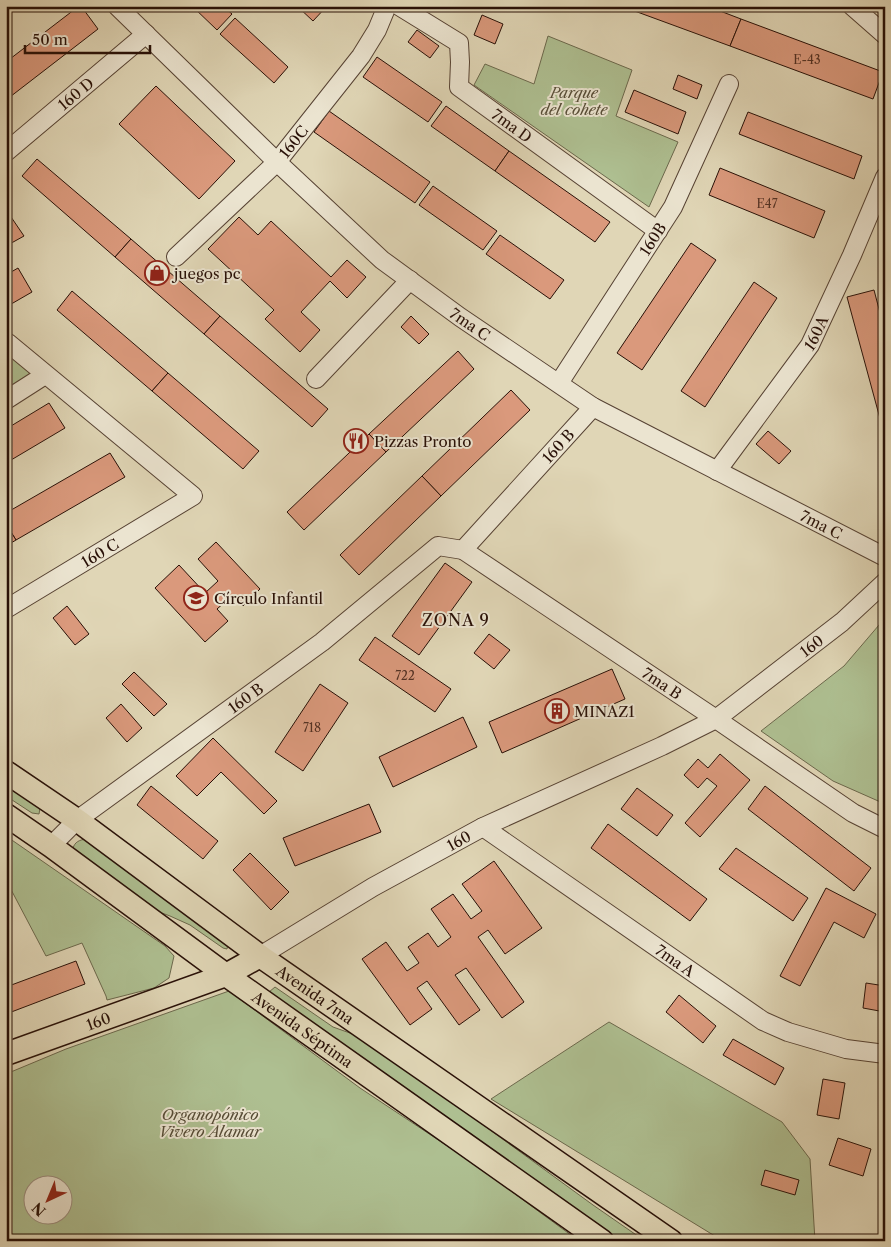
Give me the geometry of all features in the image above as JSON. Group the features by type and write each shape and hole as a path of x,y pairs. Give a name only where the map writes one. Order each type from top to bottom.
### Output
{"main road":[{"path":"6,772 77,820 260,956"},
{"name":"Avenida Séptima","path":"6,815 226,975 602,1241"},
{"name":"160","path":"6,1054 226,975 260,956"},
{"name":"Avenida 7ma","path":"260,956 671,1241"}],"street":[{"name":"7ma C","path":"117,6 382,260 460,317 593,407 885,557"},
{"name":"160C","path":"176,257 278,162 361,56 377,30 387,6"},
{"name":"7ma D","path":"399,6 459,43 459,87 658,231"},
{"path":"852,6 885,35"},
{"name":"160 D","path":"6,152 146,34"},
{"name":"160B","path":"559,383 673,207 729,84"},
{"name":"160A","path":"717,471 810,345 852,255 885,177"},
{"path":"316,379 410,280"},
{"path":"6,344 8,343 46,375 6,400"},
{"name":"160 C","path":"6,609 193,496 46,375"},
{"name":"160 B","path":"463,550 593,407"},
{"name":"160 B","path":"51,846 77,820 322,642 438,546"},
{"name":"7ma B","path":"438,546 463,550 853,813 885,829"},
{"name":"160","path":"260,956 373,888 483,827 662,746 716,719 842,622 885,582"},
{"name":"7ma A","path":"483,827 763,1021 788,1032 846,1049 885,1054"}],"green space":[{"name":"Parque del cohete","path":"548,36 632,70 616,116 678,142 649,207 474,85 485,64 534,84"},
{"path":"6,344 45,375 6,400"},
{"path":"885,618 885,804 833,781 761,731 844,666"},
{"path":"6,783 40,808 39,814 32,813 6,796"},
{"path":"6,836 165,946 174,956 169,978 154,988 107,1000 82,943 46,956 6,880"},
{"path":"86,839 228,944 227,949 190,925 154,910 73,848 75,844"},
{"path":"275,987 333,1027 364,1038 645,1241 621,1241 269,992"},
{"name":"Organopónico Vivero Alamar","path":"229,991 360,1088 473,1163 579,1241 6,1241 6,1074 66,1049"},
{"path":"609,1022 782,1122 810,1159 815,1241 723,1241 491,1099"}],"building":[{"path":"81,6 98,29 6,100 6,62"},
{"path":"192,6 223,6 232,14 217,30"},
{"path":"297,6 327,6 313,21"},
{"path":"621,6 707,6 741,19 730,46"},
{"path":"482,15 503,24 495,44 474,35"},
{"path":"235,18 288,67 274,83 220,34"},
{"path":"741,19 883,72 873,99 730,46"},
{"path":"417,30 439,46 430,58 408,42"},
{"path":"377,57 442,102 428,122 363,77"},
{"path":"678,75 702,85 697,99 673,89"},
{"path":"156,86 235,161 199,199 119,124"},
{"path":"634,90 686,112 678,134 625,112"},
{"path":"446,106 509,151 495,171 431,126"},
{"path":"329,111 430,182 415,203 314,132"},
{"path":"748,112 862,156 854,179 739,134"},
{"path":"509,151 610,222 595,242 495,171"},
{"path":"37,159 131,239 115,257 22,176"},
{"path":"720,168 825,211 814,238 709,195"},
{"path":"433,186 497,231 483,250 419,205"},
{"path":"9,214 24,236 6,246 6,215"},
{"path":"239,217 258,235 271,221 331,277 347,260 366,277 347,298 330,281 301,312 320,330 300,352 265,319 274,310 208,249"},
{"path":"500,235 564,280 550,299 486,254"},
{"path":"131,239 220,316 204,334 115,257"},
{"path":"691,243 716,260 642,370 617,353"},
{"path":"18,268 32,292 6,307 6,275"},
{"path":"754,282 777,298 705,407 681,391"},
{"path":"874,290 885,332 885,437 847,297"},
{"path":"72,291 168,373 152,391 57,310"},
{"path":"220,316 328,409 312,427 204,334"},
{"path":"411,316 429,334 419,344 401,327"},
{"path":"458,351 474,369 386,452 369,434"},
{"path":"168,373 259,451 243,469 152,391"},
{"path":"511,390 530,410 441,496 422,476"},
{"path":"49,403 65,428 6,463 6,429"},
{"path":"768,431 791,451 779,464 756,444"},
{"path":"369,434 386,452 304,530 287,512"},
{"path":"110,453 125,477 16,540 6,524 6,513"},
{"path":"422,476 441,496 359,575 340,555"},
{"path":"6,524 16,540 6,546"},
{"path":"216,542 260,589 243,606 233,595 217,609 228,621 205,642 155,588 179,565 205,593 218,581 198,559"},
{"path":"445,563 472,582 419,655 392,636"},
{"path":"67,606 89,634 75,645 53,618"},
{"path":"489,634 510,650 494,669 474,653"},
{"path":"375,637 451,689 435,712 359,660"},
{"name":"MINAZ1","path":"612,669 625,699 502,753 489,722"},
{"path":"134,672 167,704 154,716 122,684"},
{"path":"320,684 348,703 303,771 275,752"},
{"path":"121,704 142,728 127,742 106,718"},
{"path":"463,717 477,747 393,787 379,757"},
{"path":"213,738 277,801 264,814 221,772 197,796 176,776"},
{"path":"720,754 750,780 700,837 685,823 717,786 707,778 698,788 684,775 698,759 708,768"},
{"path":"151,786 218,841 203,859 137,805"},
{"path":"765,786 871,868 854,891 748,809"},
{"path":"637,788 673,815 657,836 621,809"},
{"path":"369,804 381,832 295,866 283,838"},
{"path":"608,824 707,899 690,921 591,848"},
{"path":"736,848 808,898 793,921 719,869"},
{"path":"250,853 289,892 271,910 233,870"},
{"path":"494,861 542,928 505,954 488,930 478,937 524,1002 502,1018 466,968 455,975 480,1010 459,1025 427,981 417,988 432,1009 410,1025 362,959 386,942 407,971 419,963 408,947 428,933 438,947 451,937 431,909 453,894 471,919 482,911 462,884"},
{"path":"826,888 876,914 864,938 834,922 800,986 780,976"},
{"path":"76,961 85,984 6,1014 6,987"},
{"path":"866,983 885,986 885,1012 863,1008"},
{"path":"679,995 716,1026 703,1043 666,1012"},
{"path":"733,1039 784,1068 775,1085 723,1055"},
{"path":"823,1079 845,1083 839,1119 817,1115"},
{"path":"838,1138 871,1149 863,1176 829,1165"},
{"path":"765,1170 799,1180 795,1195 761,1185"}],"place":[{"name":"juegos pc","path":"157,273"},
{"name":"Pizzas Pronto","path":"356,441"},
{"name":"Círculo Infantil","path":"196,598"},
{"name":"MINAZ1","path":"557,711"}],"district":[{"name":"ZONA 9","path":"456,620"}]}
